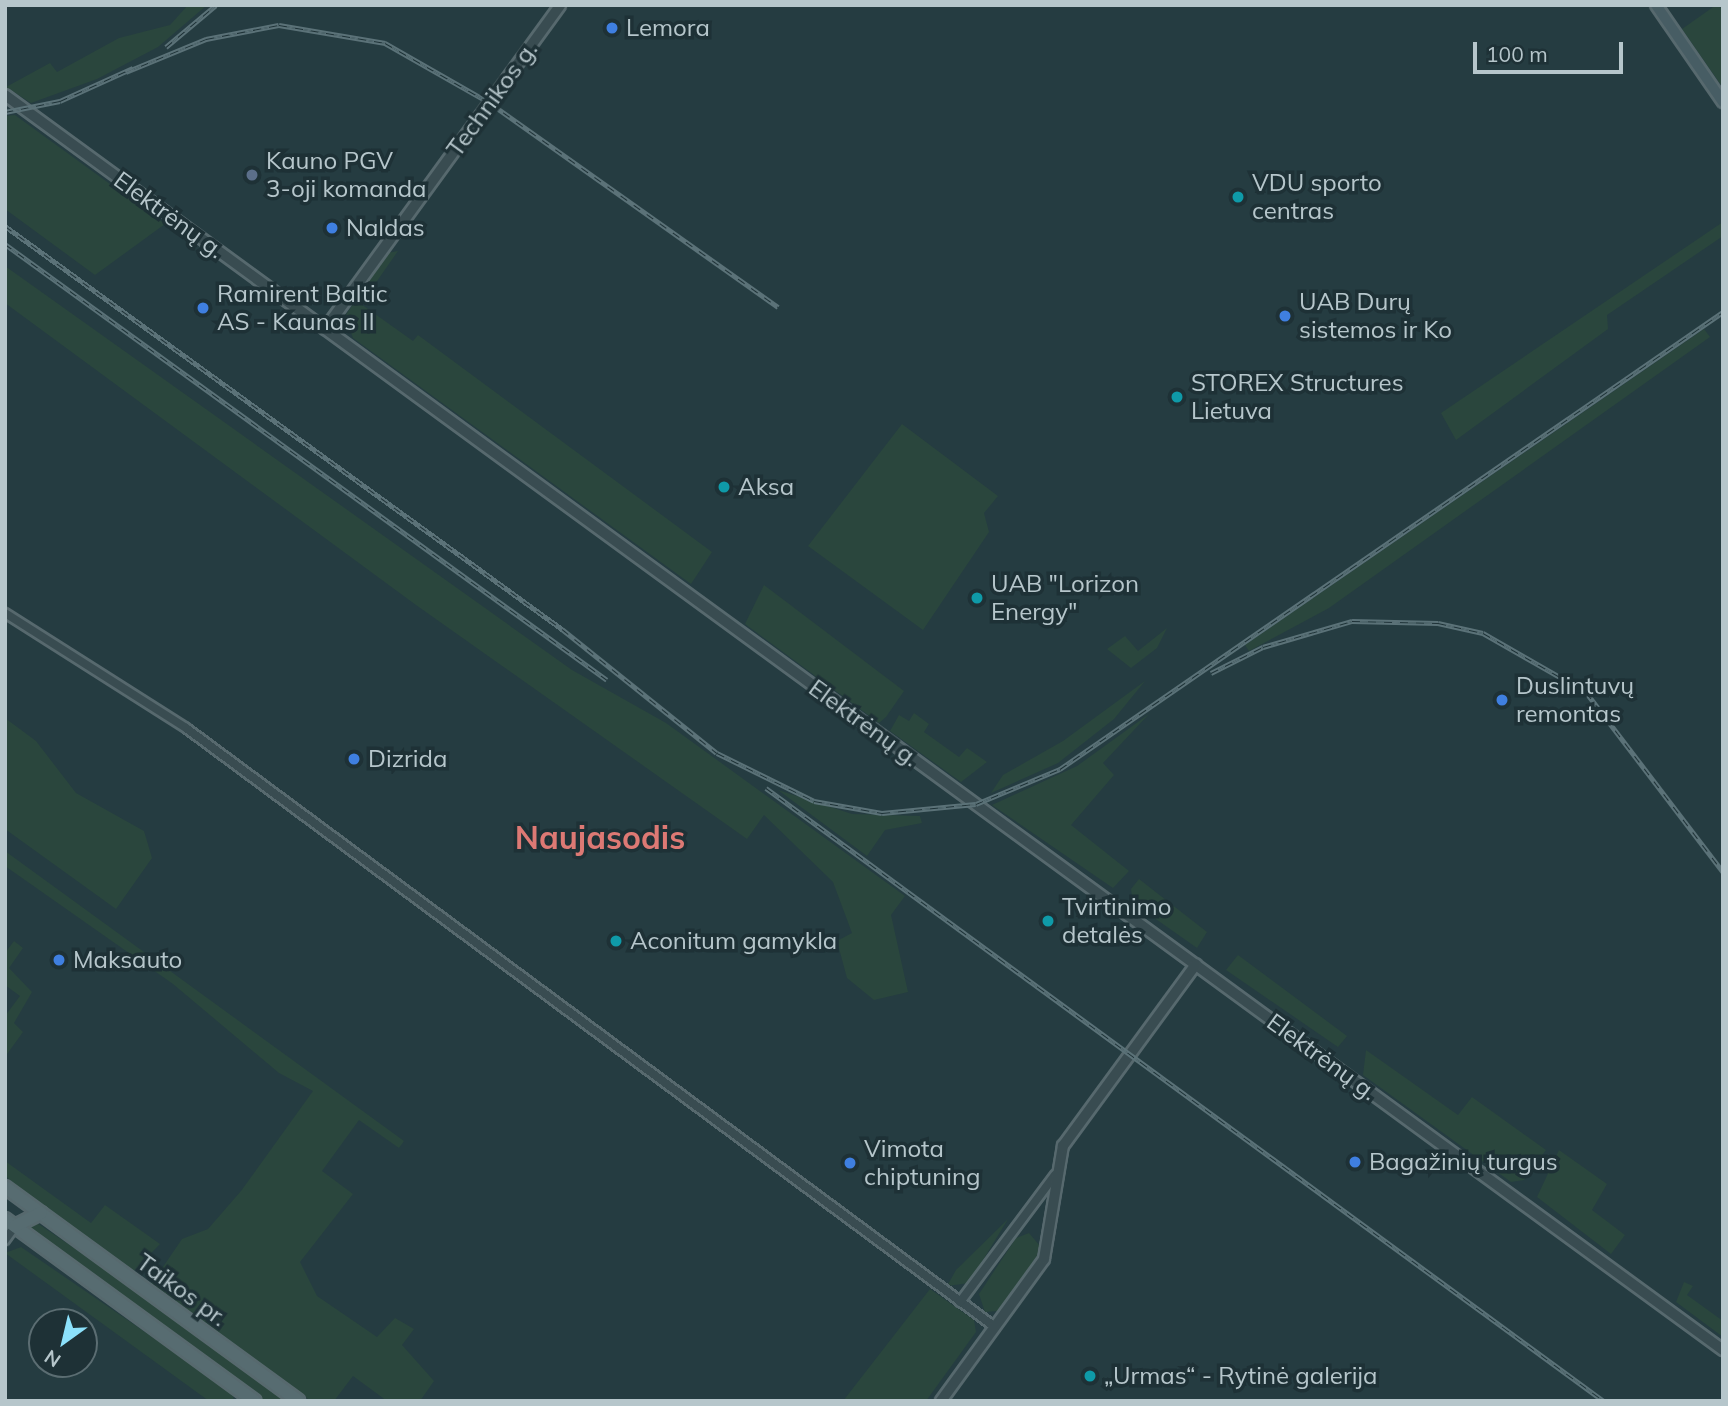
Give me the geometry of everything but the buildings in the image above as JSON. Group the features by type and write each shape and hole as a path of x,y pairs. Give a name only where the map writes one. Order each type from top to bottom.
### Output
{"main road":[{"path":"1656,5 1723,102"},
{"name":"Taikos pr.","path":"5,1187 298,1401"},
{"path":"10,1223 41,1213"},
{"name":"Taikos pr.","path":"10,1223 255,1401"}],"street":[{"name":"Technikos g.","path":"325,329 560,5"},
{"name":"Elektrėnų g.","path":"5,95 1723,1350"},
{"path":"5,613 186,728 995,1327"},
{"path":"941,1401 1044,1259 1055,1175 1066,1140 1196,964"},
{"path":"960,1302 1055,1175"},
{"path":"5,1240 10,1223"}],"green space":[{"path":"188,5 207,5 158,47 97,79 31,103 6,87 50,63 57,72 119,38 170,25"},
{"path":"1716,5 1723,9 1723,88 1682,29"},
{"path":"15,115 165,224 95,275 5,209 5,116"},
{"path":"1723,222 1723,236 1607,315 1608,329 1456,440 1441,413"},
{"path":"398,251 361,304 413,341 418,335 712,552 691,584 353,338 345,316 388,253"},
{"path":"5,266 572,670 666,723 905,896 891,915 908,992 874,1000 847,978 837,941 852,933 833,882 764,815 747,839 416,605 5,303"},
{"path":"1704,329 1710,337 1329,608 1249,651 1245,645"},
{"path":"902,424 998,496 984,513 989,532 923,630 808,546"},
{"path":"764,585 904,691 886,717 879,723 745,624"},
{"path":"1167,628 1157,648 1131,668 1107,649 1125,636 1138,651"},
{"path":"1145,681 1114,719 1058,763 991,793 1003,775 1063,741"},
{"path":"914,713 929,724 924,732 959,757 967,748 987,762 961,782 890,731 899,715 909,721"},
{"path":"1149,714 1103,763 1114,775 1071,825 1129,871 1113,888 992,805 1077,766"},
{"path":"5,718 36,741 76,793 144,831 152,858 116,909 5,829"},
{"path":"778,790 852,814 920,816 922,823 885,830 867,856"},
{"path":"5,851 404,1141 399,1148 359,1120 322,1171 353,1194 300,1262 317,1296 377,1337 395,1318 414,1329 402,1345 434,1381 420,1401 387,1401 353,1376 334,1401 311,1401 150,1286 182,1239 208,1229 241,1191 313,1091 279,1073 173,984 5,866"},
{"path":"1139,879 1207,932 1197,948 1133,903 1131,889"},
{"path":"14,941 23,948 9,968 32,992 14,1023 23,1032 5,1057 5,1016 20,996 5,985 5,953"},
{"path":"1238,955 1347,1036 1338,1047 1226,970"},
{"path":"1366,1050 1458,1115 1472,1097 1546,1150 1524,1180 1511,1182 1363,1075"},
{"path":"1559,1150 1607,1184 1592,1210 1625,1235 1611,1254 1537,1197"},
{"path":"5,1161 91,1223 105,1205 160,1244 132,1273 20,1190 5,1175"},
{"path":"1008,1219 969,1283 947,1286 956,1270"},
{"path":"34,1221 141,1293 289,1401 265,1401 29,1230"},
{"path":"1029,1233 1040,1246 1037,1259 998,1311 985,1312 979,1294 1016,1238"},
{"path":"21,1247 234,1393 233,1401 209,1401 98,1320 98,1308 81,1308 5,1253"},
{"path":"1684,1282 1693,1286 1687,1295 1723,1321 1723,1337 1676,1302"},
{"path":"930,1289 974,1320 976,1332 926,1401 843,1401"}],"railway":[{"path":"166,47 216,5"},
{"path":"126,72 206,39 279,25 385,43 490,103 778,307"},
{"path":"5,112 60,101 133,68"},
{"path":"5,226 562,629 717,753 814,801 882,813 976,804 1060,769 1723,312"},
{"path":"5,244 607,680"},
{"path":"1211,673 1263,647 1352,621 1438,623 1483,633 1586,692 1723,872"},
{"path":"766,788 1604,1401"}],"place":[{"name":"Lemora","path":"612,28"},
{"name":"Kauno PGV 3-oji komanda","path":"252,175"},
{"name":"VDU sporto centras","path":"1238,197"},
{"name":"Naldas","path":"332,228"},
{"name":"Ramirent Baltic AS - Kaunas II","path":"203,308"},
{"name":"UAB Durų sistemos ir Ko","path":"1285,316"},
{"name":"STOREX Structures Lietuva","path":"1177,397"},
{"name":"Aksa","path":"724,487"},
{"name":"UAB \"Lorizon Energy\"","path":"977,598"},
{"name":"Duslintuvų remontas","path":"1502,700"},
{"name":"Dizrida","path":"354,759"},
{"name":"Tvirtinimo detalės","path":"1048,921"},
{"name":"Aconitum gamykla","path":"616,941"},
{"name":"Maksauto","path":"59,960"},
{"name":"Bagažinių turgus","path":"1355,1162"},
{"name":"Vimota chiptuning","path":"850,1163"},
{"name":"„Urmas“ - Rytinė galerija","path":"1090,1376"}],"district":[{"name":"Naujasodis","path":"600,837"}]}
